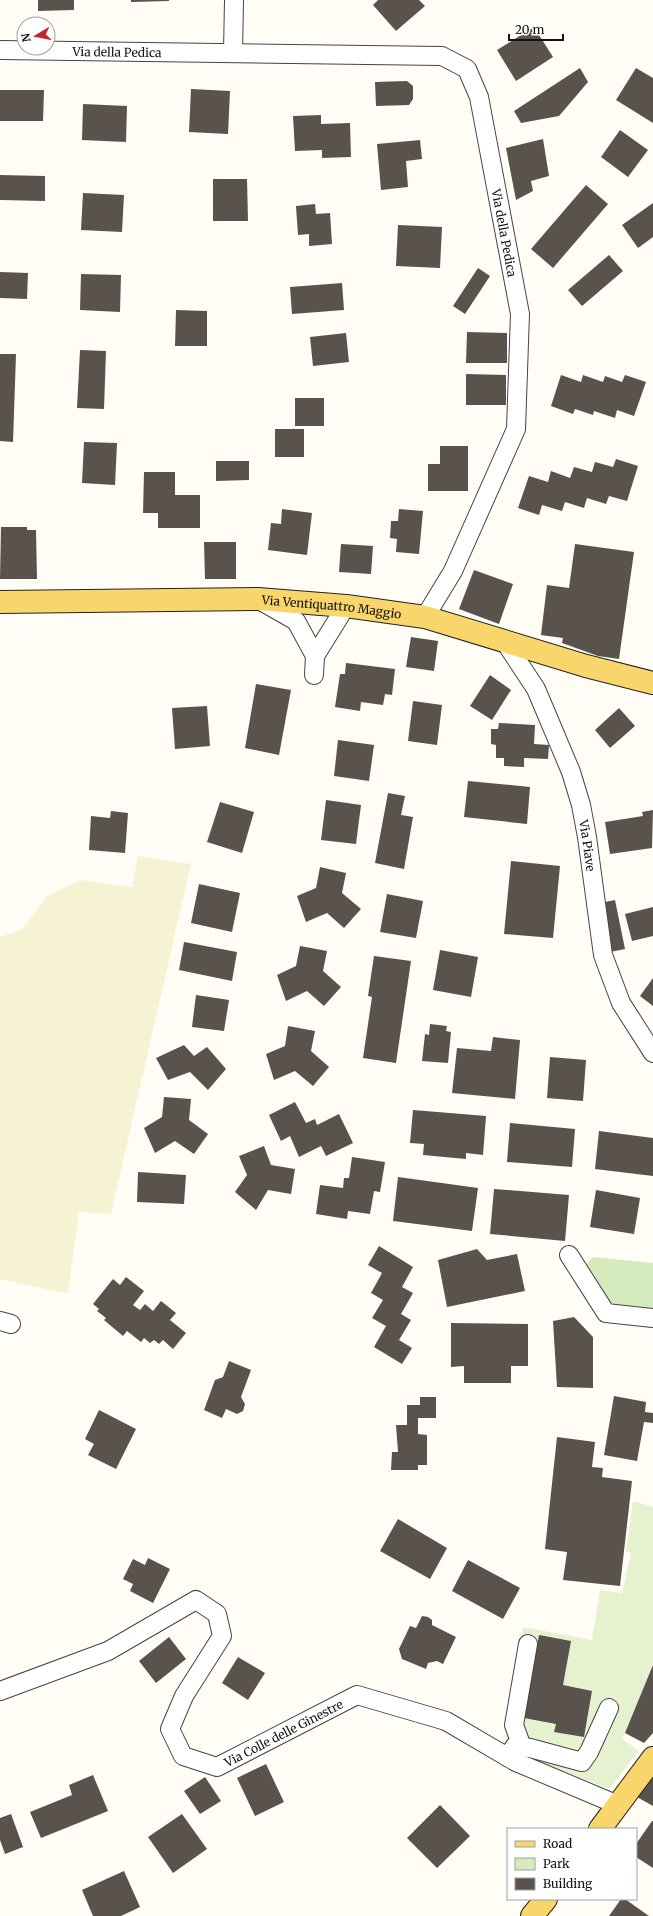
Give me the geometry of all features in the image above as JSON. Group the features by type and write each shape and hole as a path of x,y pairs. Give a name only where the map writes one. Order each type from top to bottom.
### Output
{"main road":[{"name":"Via Ventiquattro Maggio","path":"0,602 258,600 346,606 425,617 586,666 653,682"},
{"path":"601,1828 653,1758"},
{"path":"532,1916 545,1900"}],"street":[{"path":"233,53 234,0"},
{"name":"Via della Pedica","path":"0,50 442,56 468,69 479,97 520,314 516,429 453,571 425,617"},
{"path":"258,600 296,621 315,656"},
{"path":"314,675 315,656 346,606"},
{"name":"Via Piave","path":"505,642 536,689 569,766 585,820 603,955 621,1003 653,1053"},
{"path":"569,1255 606,1314 653,1318"},
{"name":"Via Colle delle Ginestre","path":"0,1691 108,1651 196,1600 217,1614 222,1636 184,1696 170,1729 183,1756 216,1767 357,1695 446,1721 515,1752 618,1805"},
{"path":"528,1644 514,1725 515,1752 582,1762 589,1752 609,1708"}],"shaded area":[{"path":"138,856 191,864 111,1214 79,1212 68,1294 0,1279 0,937 23,929 47,896 81,880 132,887"}],"green space":[{"path":"593,1257 653,1263 653,1318 606,1313 579,1272"},
{"path":"633,1501 653,1507 653,1664 647,1684 622,1739 639,1751 609,1789 505,1748 523,1627 592,1640 600,1590 622,1593 631,1553 626,1552"}],"building":[{"path":"38,0 74,0 74,10 38,11"},
{"path":"131,0 169,0 169,1 131,2"},
{"path":"378,0 419,0 425,6 396,31 373,5"},
{"path":"534,27 553,57 516,81 497,50"},
{"path":"580,68 588,82 559,116 521,123 514,111"},
{"path":"636,68 653,78 653,123 616,100"},
{"path":"407,81 413,86 413,99 409,105 376,106 375,82"},
{"path":"191,89 230,91 228,134 189,132"},
{"path":"0,90 44,90 43,121 0,121"},
{"path":"83,104 127,106 126,142 82,140"},
{"path":"321,115 321,124 350,123 351,157 322,158 322,150 295,151 293,116"},
{"path":"620,130 648,150 628,177 601,157"},
{"path":"543,139 549,176 531,181 533,191 516,200 506,148"},
{"path":"420,140 422,159 406,161 408,187 381,190 377,144"},
{"path":"0,175 45,176 45,201 0,200"},
{"path":"213,179 247,179 248,221 213,221"},
{"path":"586,185 608,204 553,268 531,249"},
{"path":"83,193 124,195 122,232 81,230"},
{"path":"653,203 653,237 638,248 622,225"},
{"path":"315,204 316,214 330,213 332,244 309,246 309,234 298,235 296,206"},
{"path":"398,225 442,227 440,268 396,266"},
{"path":"609,255 623,271 582,306 568,290"},
{"path":"478,268 490,276 465,314 453,306"},
{"path":"0,272 28,273 27,299 0,298"},
{"path":"81,274 121,275 120,312 80,310"},
{"path":"342,283 344,310 292,314 290,287"},
{"path":"176,310 207,311 207,346 175,346"},
{"path":"467,332 507,333 507,363 466,363"},
{"path":"346,333 349,362 313,366 310,337"},
{"path":"80,350 106,351 104,409 77,408"},
{"path":"0,354 16,354 13,442 0,441"},
{"path":"466,374 506,375 506,405 466,405"},
{"path":"561,375 581,382 583,375 603,382 605,376 622,382 625,375 646,382 634,416 617,410 615,418 594,411 593,415 575,409 573,414 551,406"},
{"path":"295,398 324,398 324,426 295,426"},
{"path":"275,429 304,429 304,457 275,457"},
{"path":"84,442 117,443 115,485 82,483"},
{"path":"440,446 468,446 468,491 428,491 428,464 440,464"},
{"path":"616,459 638,466 627,501 609,496 606,504 587,498 584,508 565,502 562,511 542,505 539,515 518,508 529,476 548,482 551,471 570,478 574,467 592,472 595,462 613,467"},
{"path":"216,461 249,461 249,480 216,481"},
{"path":"144,472 175,472 175,495 200,495 200,528 158,528 158,513 143,513"},
{"path":"282,509 312,513 307,555 268,550 271,523 281,524"},
{"path":"399,509 423,511 419,554 396,552 397,539 390,538 391,521 398,521"},
{"path":"1,527 27,527 27,530 36,530 37,579 0,579"},
{"path":"204,542 236,542 236,579 205,579"},
{"path":"341,544 373,546 371,574 339,572"},
{"path":"575,544 634,552 619,659 598,656 562,643 563,638 541,635 547,585 569,588"},
{"path":"474,570 513,584 499,624 459,609"},
{"path":"411,637 438,641 434,671 406,667"},
{"path":"346,663 395,669 392,695 385,694 383,705 361,702 360,711 335,707 340,674 345,674"},
{"path":"490,675 511,690 492,720 470,706"},
{"path":"256,684 291,690 279,755 245,748"},
{"path":"413,701 442,705 437,745 408,741"},
{"path":"207,706 210,746 175,749 172,708"},
{"path":"619,708 635,726 610,748 595,730"},
{"path":"499,723 535,725 534,744 549,745 548,759 524,758 524,767 504,766 504,758 496,758 496,745 491,744 491,729 498,729"},
{"path":"338,740 374,745 369,781 334,776"},
{"path":"468,781 530,787 527,824 464,817"},
{"path":"388,793 405,796 401,815 413,817 404,869 375,863"},
{"path":"326,800 361,805 356,844 321,840"},
{"path":"220,802 254,812 242,853 207,842"},
{"path":"653,810 652,848 610,854 605,822 643,816 642,812"},
{"path":"111,811 128,813 125,853 89,850 91,816 110,818"},
{"path":"511,861 560,866 553,938 504,934"},
{"path":"320,867 346,873 342,893 361,909 344,928 327,913 306,922 297,896 316,888"},
{"path":"199,884 240,893 232,932 191,923"},
{"path":"387,894 423,901 416,938 380,932"},
{"path":"615,900 625,949 610,952 600,903"},
{"path":"653,907 653,936 632,941 625,914"},
{"path":"184,942 237,952 232,981 179,970"},
{"path":"300,946 327,951 323,971 341,987 324,1006 307,991 286,1001 277,975 296,966"},
{"path":"440,950 478,957 471,997 433,990"},
{"path":"374,956 411,961 396,1063 363,1058 372,997 368,996"},
{"path":"653,978 653,1006 640,996"},
{"path":"196,995 229,1000 224,1031 192,1027"},
{"path":"430,1024 447,1026 446,1031 451,1032 448,1063 422,1061 425,1034 429,1035"},
{"path":"288,1026 315,1031 311,1051 329,1067 313,1086 295,1071 274,1080 266,1054 285,1046"},
{"path":"493,1037 520,1040 515,1099 452,1093 457,1048 491,1051"},
{"path":"184,1045 194,1056 207,1047 226,1069 208,1090 190,1072 168,1080 156,1058"},
{"path":"550,1057 586,1060 583,1101 547,1098"},
{"path":"164,1097 191,1099 189,1120 208,1134 194,1154 175,1141 155,1153 144,1128 162,1117"},
{"path":"295,1102 306,1123 315,1119 317,1125 339,1114 353,1143 326,1156 321,1146 299,1157 290,1136 281,1141 269,1115"},
{"path":"413,1110 486,1116 483,1155 466,1153 466,1159 423,1155 424,1144 410,1143"},
{"path":"510,1123 575,1129 572,1167 507,1162"},
{"path":"599,1131 653,1138 653,1176 595,1169"},
{"path":"264,1146 271,1165 295,1169 291,1194 268,1190 256,1210 235,1192 247,1175 239,1156"},
{"path":"352,1157 385,1162 380,1192 374,1191 370,1214 348,1211 347,1219 316,1214 320,1185 343,1188 344,1178 349,1178"},
{"path":"138,1172 186,1175 184,1204 137,1202"},
{"path":"398,1177 478,1188 472,1231 393,1221"},
{"path":"494,1189 569,1195 565,1241 490,1234"},
{"path":"596,1190 640,1198 634,1234 590,1227"},
{"path":"379,1246 413,1267 402,1287 413,1293 401,1314 411,1320 399,1340 412,1348 402,1364 374,1347 386,1326 372,1318 383,1300 371,1293 382,1273 368,1265"},
{"path":"477,1249 487,1260 517,1254 525,1291 447,1307 438,1260"},
{"path":"126,1277 144,1291 133,1305 140,1310 145,1304 153,1311 161,1301 176,1313 170,1320 186,1333 173,1349 163,1340 159,1344 154,1340 150,1343 144,1338 141,1342 127,1331 123,1336 104,1320 106,1318 97,1311 99,1309 93,1304 113,1279 120,1285"},
{"path":"574,1317 593,1337 593,1388 557,1387 553,1321"},
{"path":"451,1323 528,1324 528,1366 511,1366 511,1383 464,1383 464,1366 451,1367"},
{"path":"229,1361 251,1370 241,1397 245,1404 243,1411 237,1414 226,1409 222,1418 204,1410 215,1380 223,1377"},
{"path":"614,1396 646,1402 645,1412 653,1413 653,1423 644,1422 637,1461 604,1455"},
{"path":"420,1397 436,1397 436,1418 418,1418 418,1434 427,1435 427,1465 418,1465 418,1470 391,1470 392,1452 398,1452 396,1425 407,1425 407,1405 420,1405"},
{"path":"99,1410 136,1429 116,1469 88,1455 94,1444 85,1439"},
{"path":"557,1437 595,1442 592,1467 603,1468 602,1477 632,1481 620,1586 563,1580 567,1552 545,1549"},
{"path":"398,1519 447,1548 430,1579 380,1551"},
{"path":"148,1558 170,1569 153,1603 130,1591 133,1584 123,1579 133,1559 145,1565"},
{"path":"468,1560 520,1588 503,1619 452,1591"},
{"path":"422,1616 428,1617 432,1620 432,1625 456,1637 443,1664 437,1661 428,1663 426,1669 402,1659 399,1649 410,1626 416,1628"},
{"path":"539,1635 571,1641 563,1685 592,1691 584,1737 554,1732 556,1724 524,1718"},
{"path":"169,1637 186,1659 156,1683 139,1661"},
{"path":"238,1657 265,1673 248,1700 222,1683"},
{"path":"653,1665 653,1733 644,1743 625,1733"},
{"path":"266,1764 284,1802 255,1816 237,1778"},
{"path":"653,1771 653,1806 637,1797"},
{"path":"93,1775 108,1811 41,1838 30,1812 72,1795 69,1785"},
{"path":"205,1777 221,1801 200,1814 184,1791"},
{"path":"440,1805 470,1836 437,1868 407,1838"},
{"path":"11,1814 23,1847 5,1854 0,1840 0,1818"},
{"path":"182,1814 207,1849 173,1873 148,1837"},
{"path":"653,1821 653,1868 637,1858 637,1843"},
{"path":"124,1871 140,1907 121,1916 93,1916 82,1890"},
{"path":"620,1900 626,1900 649,1916 609,1916"}]}
